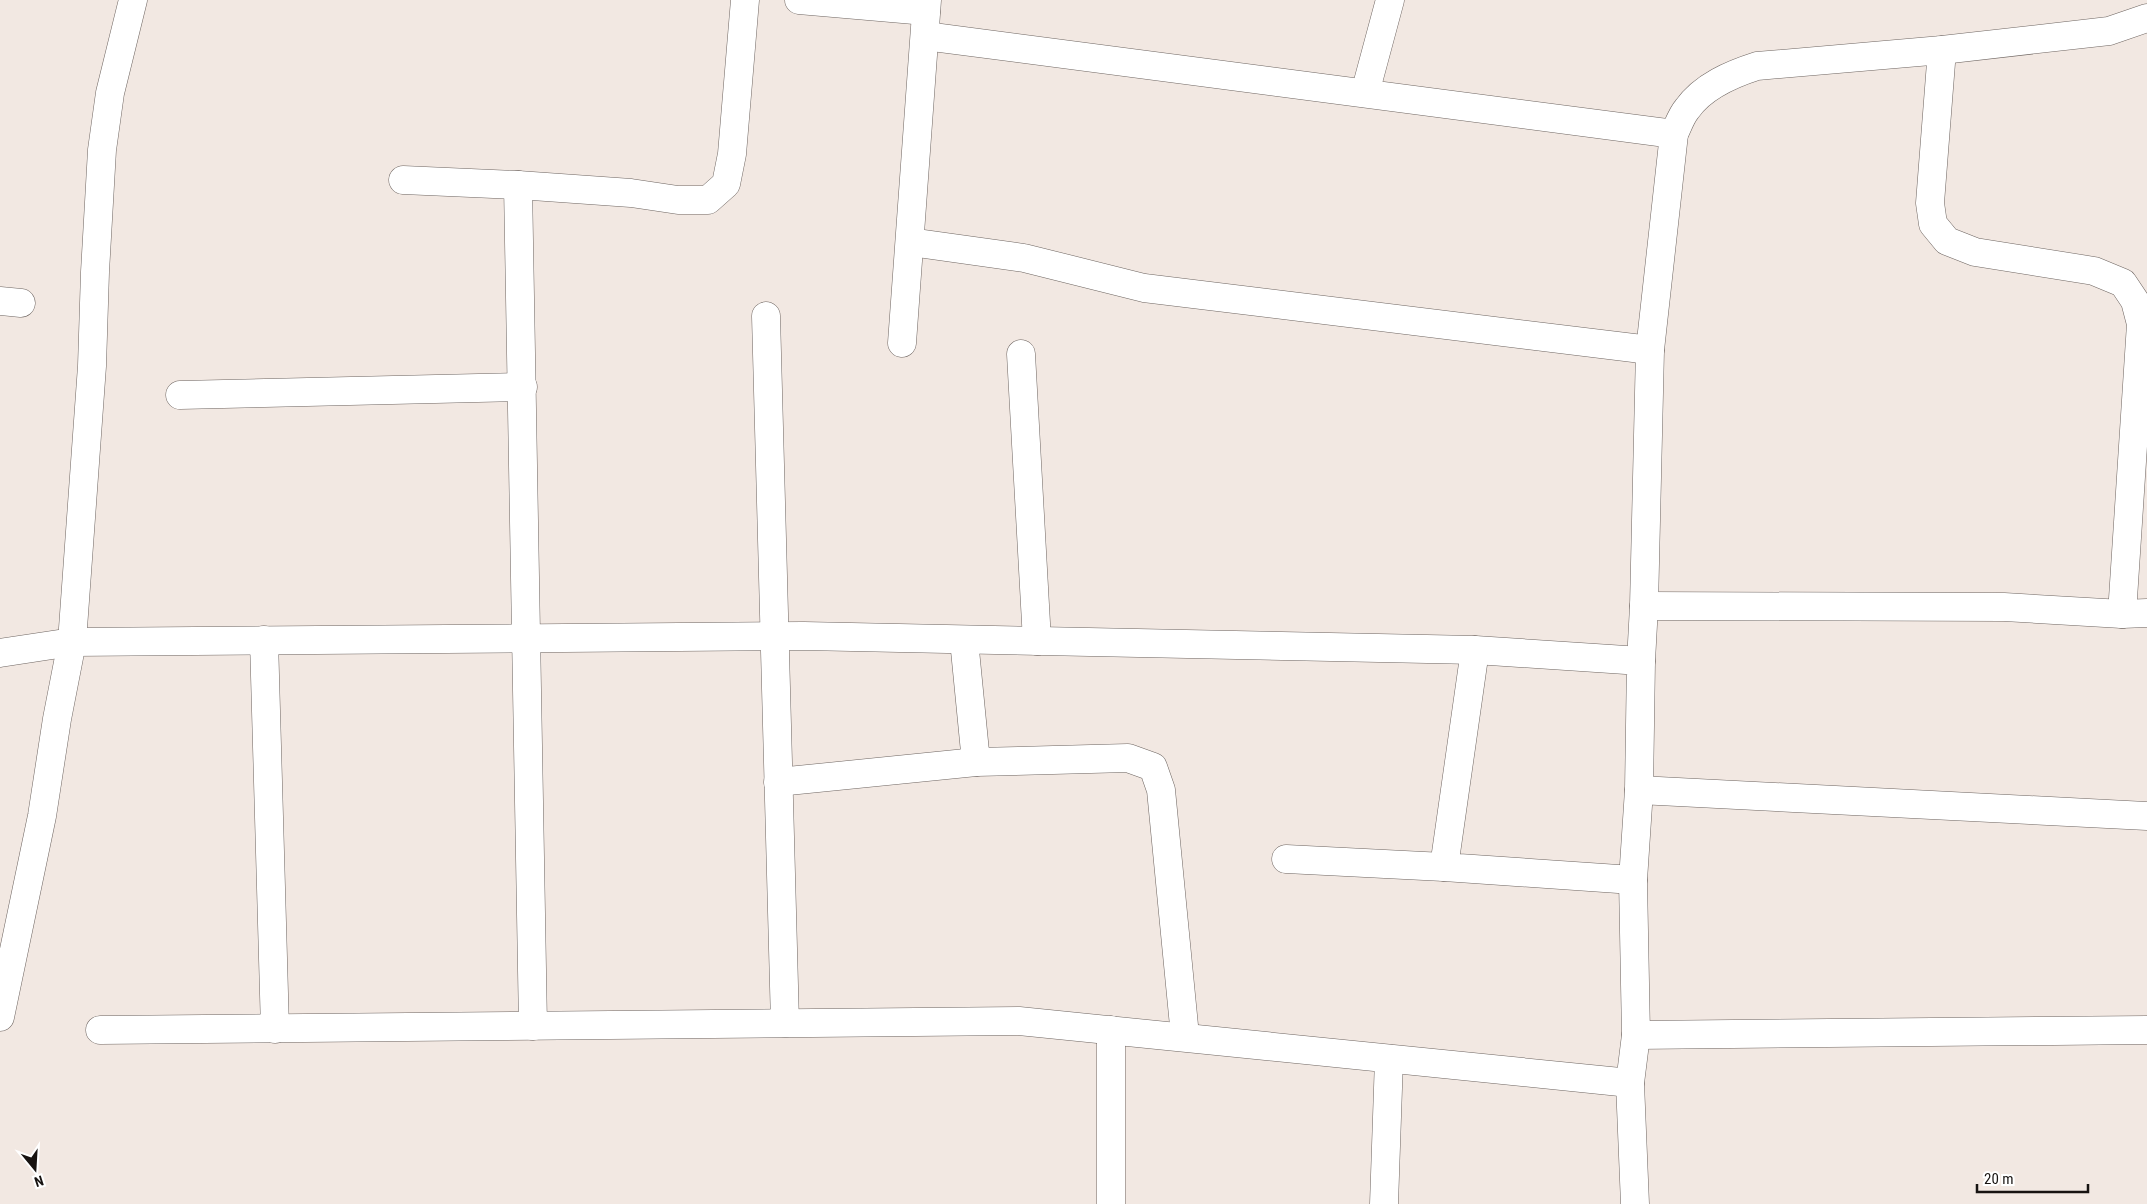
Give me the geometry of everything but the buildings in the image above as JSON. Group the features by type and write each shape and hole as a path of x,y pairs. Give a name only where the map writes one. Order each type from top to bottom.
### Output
{"street":[{"path":"0,1017 42,816 57,719 72,642 92,366 102,150 110,92 133,0"},
{"path":"403,180 518,185 632,193 678,200 708,200 726,184 729,169 745,0"},
{"path":"799,0 926,15 1365,93 1674,134"},
{"path":"1365,93 1390,0"},
{"path":"902,343 926,15"},
{"path":"1635,1204 1630,1083 1636,1035 1633,880 1639,790 1650,350 1674,134 1687,108 1708,89 1731,74 1757,66 1942,50 2109,31 2147,18"},
{"path":"1644,606 2004,607 2135,614 2141,324 2135,301 2123,283 2094,271 1975,252 1947,241 1933,224 1930,203 1942,50"},
{"path":"518,185 528,638 533,1026"},
{"path":"910,242 1024,258 1144,288 1650,350"},
{"path":"766,316 785,1023"},
{"path":"1021,354 1037,641"},
{"path":"180,395 522,387"},
{"path":"0,653 72,642 774,636 1474,650 1641,661"},
{"path":"264,640 275,1028"},
{"path":"964,640 976,762"},
{"path":"1444,867 1474,650"},
{"path":"778,782 976,762 1128,758 1152,767 1161,790 1185,1036"},
{"path":"1639,790 2147,816"},
{"path":"1286,859 1444,867 1633,880"},
{"path":"100,1030 1018,1021 1185,1036 1630,1083"},
{"path":"1111,1030 1111,1204"},
{"path":"1636,1035 2147,1030"},
{"path":"1384,1204 1389,1059"}]}
